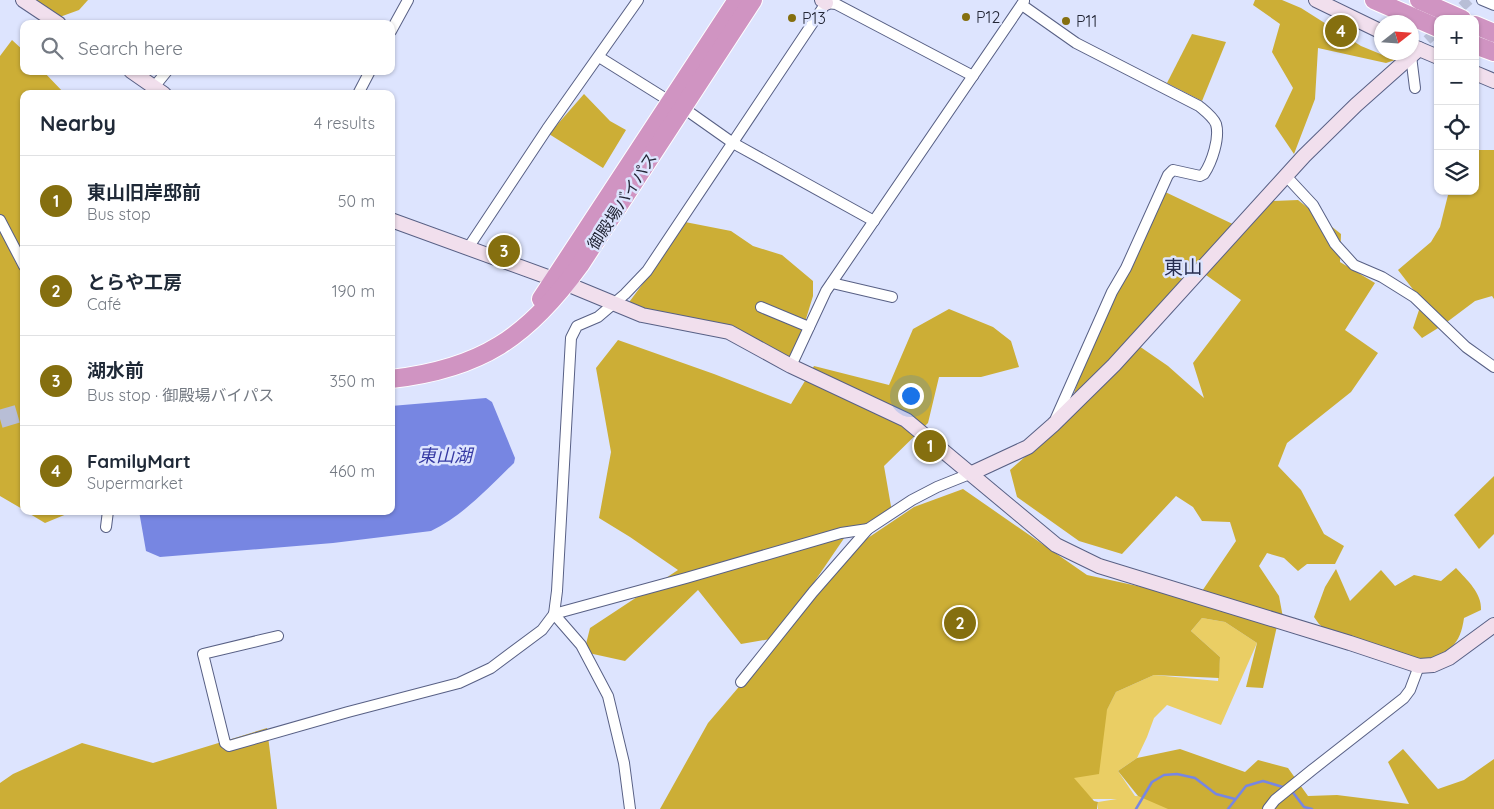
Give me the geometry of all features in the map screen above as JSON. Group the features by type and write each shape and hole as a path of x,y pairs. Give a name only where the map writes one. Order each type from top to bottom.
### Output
{"highway":[{"name":"御殿場バイパス","path":"395,378 435,372 455,366 488,348 518,325 543,296 561,282 676,105 737,0"},
{"name":"御殿場バイパス","path":"676,105 753,0"},
{"path":"1374,0 1421,44"},
{"path":"1419,0 1453,15"},
{"path":"1479,26 1494,32"},
{"path":"1479,46 1494,52"}],"street":[{"path":"23,0 53,20"},
{"path":"395,23 408,0"},
{"path":"468,248 547,128 638,0"},
{"path":"1316,0 1374,28"},
{"path":"1482,0 1494,5"},
{"path":"278,636 203,654 225,743 229,746 460,683 491,668 542,630 554,614 571,338 577,326 598,317 647,271 825,1 836,4 973,76"},
{"path":"791,366 832,282 1023,3 1076,43 1200,106 1215,122 1217,129 1215,152 1204,174 1200,176 1173,170 1168,175 1134,250 1112,292 1054,425"},
{"path":"1421,44 1434,54"},
{"path":"1415,88 1421,44"},
{"path":"741,682 813,592 868,529 912,500 937,487 972,474 1028,447 1054,425 1114,365 1304,156 1421,44"},
{"path":"598,57 733,142 874,221"},
{"path":"137,75 159,90 165,75"},
{"path":"360,90 368,75"},
{"path":"1479,75 1494,81"},
{"path":"1286,176 1313,206 1336,244 1354,266 1382,277 1414,297 1466,347 1494,367"},
{"path":"0,220 20,258"},
{"path":"395,221 561,282 642,315 729,332 791,366 906,420 1056,545 1099,566 1419,666 1433,665 1449,658 1494,625"},
{"path":"832,282 892,297"},
{"path":"761,307 809,327"},
{"path":"106,526 107,515"},
{"path":"554,614 841,533 868,529"},
{"path":"554,614 581,645 608,696 624,763 630,809"},
{"path":"1268,809 1275,800 1404,698 1410,690 1419,666"}],"shaded area":[{"path":"34,0 88,0 79,10 57,18"},
{"path":"1255,0 1282,0 1301,8 1361,46 1374,51 1374,60 1395,60 1386,63 1318,48 1315,99 1294,154 1275,126 1293,88 1272,52 1280,24 1253,5"},
{"path":"1192,34 1226,42 1202,101 1167,83"},
{"path":"12,40 20,47 20,75 47,75 61,90 20,90 20,508 0,496 0,56"},
{"path":"584,94 610,121 626,130 603,168 549,134"},
{"path":"1479,150 1494,150 1494,299 1492,296 1475,301 1422,338 1413,328 1422,301 1398,270 1431,242 1440,227 1448,195 1479,195"},
{"path":"1161,190 1239,227 1139,346 1168,366 1204,398 1193,363 1241,300 1206,275 1273,201 1298,200 1341,234 1340,262 1375,283 1345,330 1378,353 1351,392 1287,443 1278,466 1301,490 1324,534 1344,546 1335,564 1307,564 1298,571 1284,558 1267,553 1259,566 1279,596 1284,623 1277,626 1263,688 1246,687 1257,643 1225,622 1202,618 1191,631 1220,657 1219,678 1154,675 1116,692 1107,710 1099,774 1074,778 1094,801 1098,802 1097,809 660,809 708,723 813,600 856,546 914,507 963,489 1087,575 1220,604 1198,597 1236,541 1230,522 1202,521 1193,507 1176,496 1122,554 1079,541 1017,497 1010,470 1065,422 1091,340"},
{"path":"685,222 731,231 753,246 782,255 813,281 813,296 793,361 627,305"},
{"path":"949,309 993,327 1011,341 1019,367 981,377 939,377 928,423 884,466 892,512 849,531 776,638 741,644 698,590 625,661 584,652 590,628 678,570 599,518 611,452 596,368 618,340 791,404 814,366 889,385 913,329"},
{"path":"1494,476 1494,534 1479,549 1454,515"},
{"path":"32,515 64,515 45,523"},
{"path":"1456,568 1476,592 1481,604 1481,610 1464,618 1457,641 1448,650 1426,662 1333,636 1314,617 1325,587 1336,569 1350,601 1381,570 1395,586 1414,575 1441,581"},
{"path":"1202,618 1225,622 1257,643 1221,725 1167,705 1154,718 1137,758 1118,771 1135,796 1445,809 1098,809 1098,802 1117,799 1092,799 1072,779 1116,692 1154,675 1218,681 1220,657 1191,631"},
{"path":"267,728 277,809 0,809 0,783 13,774 82,743 153,763"},
{"path":"1180,749 1245,772 1258,760 1288,768 1308,796 1337,795 1409,804 1388,762 1403,749 1438,789 1464,780 1494,759 1494,809 1168,809 1138,796 1118,771 1137,758"}],"water":[{"name":"東山湖","path":"486,398 492,402 515,458 514,463 465,509 431,531 333,543 160,557 146,551 140,515 395,515 395,406"}],"waterway":[{"path":"1136,809 1152,782 1164,775 1177,774 1195,778 1216,794 1235,799"},
{"path":"1228,809 1246,786 1263,781 1286,788"},
{"path":"1291,790 1304,807 1312,809"}],"tunnel":[{"path":"1453,15 1469,0"},
{"path":"1427,40 1434,34"},
{"path":"0,419 20,413"}],"place":[{"name":"P12","path":"966,17"},
{"name":"P13","path":"792,18"},
{"name":"P11","path":"1066,21"},
{"name":"FamilyMart","path":"1341,31"},
{"name":"湖水前","path":"504,251"},
{"name":"東山旧岸邸前","path":"930,446"},
{"name":"とらや工房","path":"960,623"}],"district":[{"name":"東山","path":"1183,267"}]}
